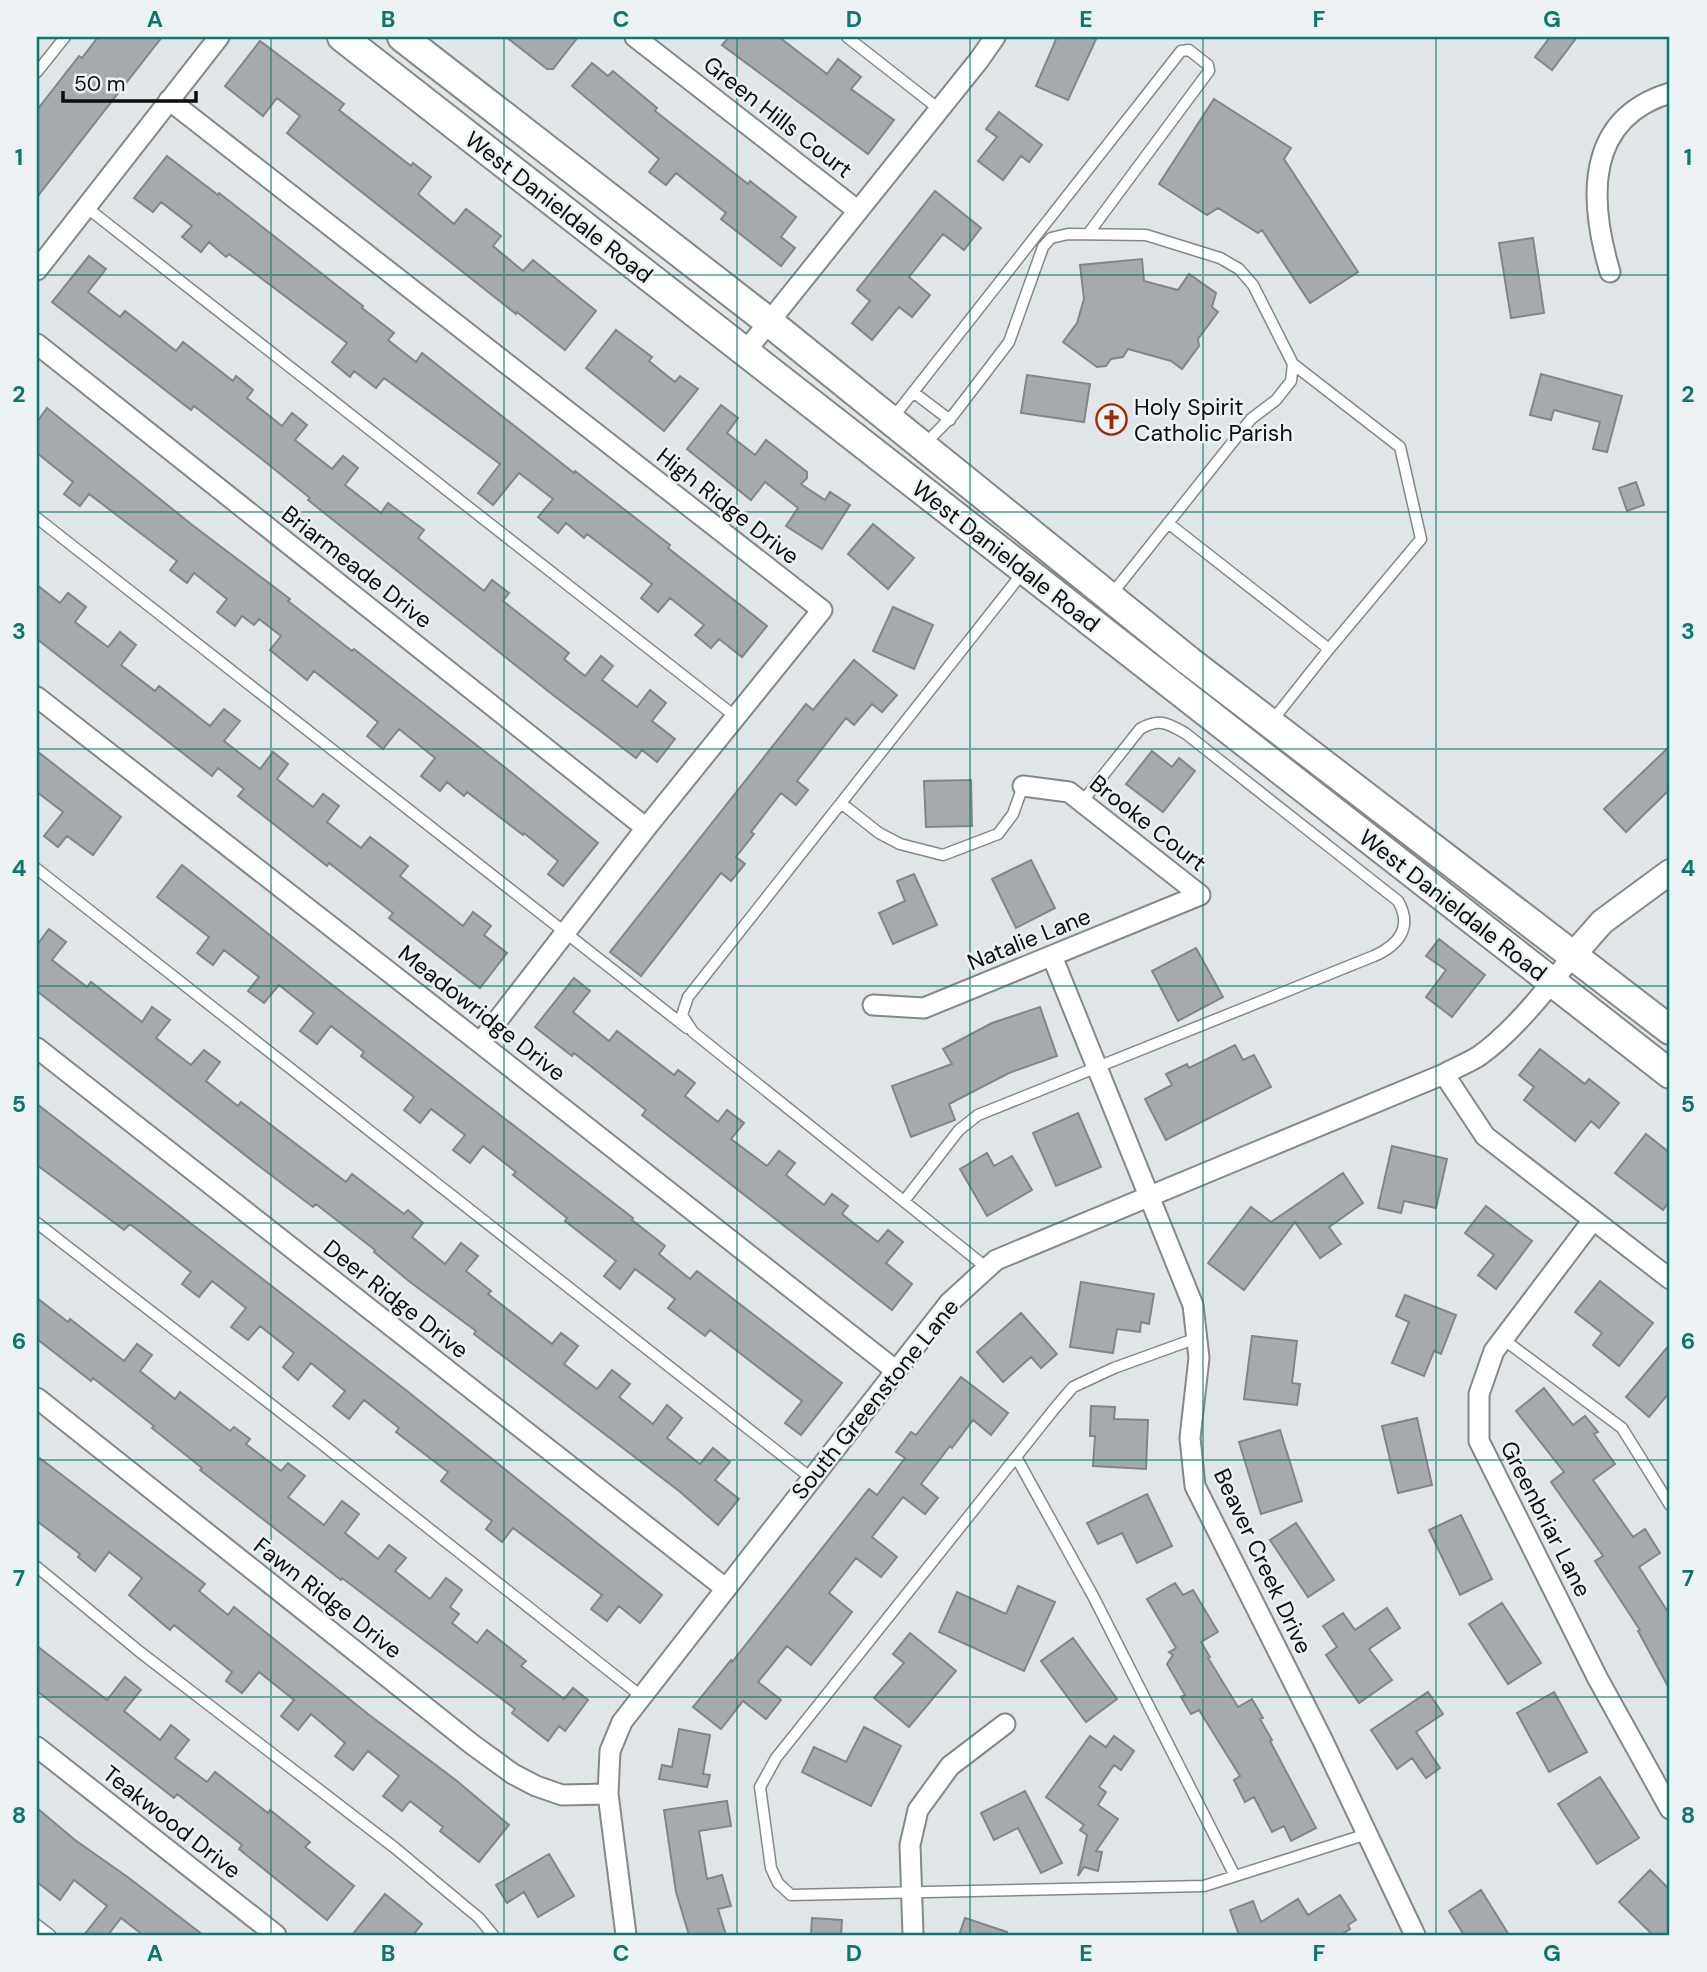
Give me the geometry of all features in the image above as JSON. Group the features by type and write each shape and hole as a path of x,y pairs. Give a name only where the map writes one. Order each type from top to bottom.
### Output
{"main road":[{"name":"West Danieldale Road","path":"342,37 1670,1074"},
{"name":"West Danieldale Road","path":"402,37 769,322 1271,724 1670,1030"},
{"path":"901,474 924,446"},
{"path":"1072,607 1100,589"},
{"path":"1251,748 1271,724"}],"street":[{"path":"37,270 219,37"},
{"name":"Green Hills Court","path":"635,37 857,210"},
{"name":"Green Hills Court","path":"745,352 995,37"},
{"path":"1610,272 1598,224 1595,194 1597,170 1620,125 1655,97 1670,93"},
{"name":"High Ridge Drive","path":"169,100 822,610 646,828 480,1042"},
{"name":"Briarmeade Drive","path":"37,344 646,828"},
{"name":"Meadowridge Drive","path":"37,697 895,1370"},
{"name":"Brooke Court","path":"1023,786 1069,792 1200,895"},
{"path":"1573,955 1602,922 1670,872"},
{"name":"Natalie Lane","path":"873,1005 923,1008 1200,895"},
{"name":"South Greenstone Lane","path":"626,1935 608,1794 610,1751 622,1722 949,1303 996,1259 1444,1074 1479,1056 1518,1021 1553,983 1573,955"},
{"name":"Beaver Creek Drive","path":"1052,956 1193,1305 1199,1358 1190,1438 1195,1486 1316,1727 1415,1935"},
{"name":"Deer Ridge Drive","path":"37,1048 725,1588"},
{"path":"1444,1074 1485,1136 1670,1279"},
{"name":"Greenbriar Lane","path":"1593,1220 1494,1351 1479,1394 1479,1441 1598,1679 1670,1809"},
{"name":"Fawn Ridge Drive","path":"37,1398 513,1774 562,1795 608,1794"},
{"path":"912,1935 910,1844 918,1810 950,1766 1005,1724"},
{"name":"Teakwood Drive","path":"37,1747 276,1935"}],"lane":[{"path":"37,72 65,37"},
{"path":"847,37 939,109"},
{"path":"891,420 1181,51 1189,50 1208,65 1209,71 1088,234"},
{"path":"86,207 736,717"},
{"path":"924,446 950,420 1009,342 1043,247 1051,238 1068,234 1146,235 1220,258 1239,269 1253,285 1293,364 1400,447 1421,539 1329,649 1271,724"},
{"path":"1033,239 1043,247"},
{"path":"1100,589 1168,523 1251,419 1276,400 1291,381 1293,364"},
{"path":"913,392 950,420"},
{"path":"37,519 693,1032 988,1268"},
{"path":"1168,523 1329,649"},
{"path":"693,1032 682,1015 688,997 1025,571"},
{"path":"904,1201 959,1130 978,1115 1387,950 1398,941 1404,927 1405,913 1398,901 1185,733 1165,723 1151,723 1140,729 1082,802"},
{"path":"841,803 878,833 900,844 943,855 998,834 1013,814 1023,786"},
{"path":"37,869 811,1478"},
{"path":"37,1223 641,1696"},
{"path":"1197,1338 1114,1368 1073,1387 1016,1457 776,1758 760,1787 771,1868 778,1883 791,1895 1203,1886 1367,1834"},
{"path":"1503,1339 1622,1429 1670,1505"},
{"path":"1016,1457 1093,1596 1235,1876"},
{"path":"37,1567 140,1652 395,1848 479,1918 494,1935"},
{"path":"37,1925 50,1935"}],"building":[{"path":"98,37 162,37 37,197 37,110 79,56 82,58"},
{"path":"506,37 578,37 553,69 547,69"},
{"path":"729,37 779,37 827,74 838,59 861,77 851,89 894,120 868,154 722,45"},
{"path":"1057,37 1097,37 1068,100 1036,86"},
{"path":"1550,37 1577,37 1552,70 1535,57"},
{"path":"260,41 344,104 339,110 411,166 413,163 431,177 418,194 454,224 466,209 501,236 493,246 523,271 533,260 596,311 565,350 287,133 300,116 277,98 263,116 225,86"},
{"path":"592,63 608,76 613,71 657,108 655,111 748,184 750,181 796,217 781,237 795,248 781,266 721,219 726,213 676,173 666,185 649,172 659,159 572,86"},
{"path":"1214,99 1291,148 1284,159 1358,272 1310,303 1262,230 1258,233 1218,208 1207,215 1159,184"},
{"path":"999,112 1042,145 1029,162 1021,156 1003,180 978,161 997,137 986,129"},
{"path":"167,156 218,195 219,193 363,306 362,308 394,333 388,340 416,362 422,353 670,545 668,548 767,626 742,657 719,639 711,648 695,635 704,625 670,598 658,612 641,598 652,584 587,534 584,538 566,523 558,533 538,517 553,499 519,473 493,505 478,493 500,464 384,378 376,388 354,371 350,377 332,362 347,343 229,254 226,257 209,242 201,252 182,237 192,226 161,202 153,212 134,198"},
{"path":"935,191 981,228 964,250 943,234 909,277 930,295 912,317 899,307 872,340 852,323 870,301 857,290"},
{"path":"1533,238 1544,313 1511,318 1499,243"},
{"path":"89,256 106,269 88,292 120,317 125,311 176,351 183,342 233,381 236,376 253,390 247,398 282,426 292,413 307,425 295,440 332,469 343,456 358,468 345,485 381,513 388,503 424,530 418,538 484,591 492,580 509,593 503,601 569,653 564,659 585,676 601,656 613,666 602,680 637,707 650,690 666,703 652,721 675,739 657,762 642,750 636,758 553,695 308,500 310,498 263,460 194,406 191,410 52,302"},
{"path":"1142,259 1144,281 1178,290 1189,274 1216,293 1212,307 1218,312 1198,339 1199,346 1182,369 1171,361 1128,349 1123,357 1111,359 1106,366 1097,367 1063,342 1077,323 1084,299 1080,265"},
{"path":"616,330 652,357 649,361 675,382 680,376 698,389 664,431 586,368"},
{"path":"1541,374 1622,396 1607,452 1593,449 1600,422 1554,410 1551,420 1530,415"},
{"path":"1027,375 1090,384 1084,422 1021,413"},
{"path":"721,405 738,418 727,433 755,455 766,440 807,472 807,478 801,484 825,500 830,492 850,505 822,549 786,526 798,508 765,482 751,500 687,449"},
{"path":"47,408 191,524 290,599 288,601 352,651 354,649 598,843 563,886 548,874 558,861 524,833 523,835 467,792 464,796 447,782 440,791 421,776 435,758 399,729 383,749 367,736 378,722 314,671 307,680 270,650 281,636 259,619 254,625 242,616 235,626 217,612 227,599 194,573 187,583 170,570 177,561 89,494 80,506 64,494 73,482 37,453 37,422"},
{"path":"1636,482 1644,505 1627,511 1619,488"},
{"path":"873,524 914,558 888,589 848,554"},
{"path":"37,585 60,603 68,593 86,607 75,622 108,647 120,632 136,645 121,665 155,691 159,686 210,726 224,709 240,721 224,741 260,769 273,752 288,764 277,779 313,807 323,794 339,806 327,822 361,848 370,837 408,866 400,876 463,926 473,912 491,926 484,935 507,953 480,988 389,918 393,913 329,863 327,866 238,796 244,789 218,768 212,776 37,639"},
{"path":"893,607 933,625 914,669 873,651"},
{"path":"854,660 897,695 882,712 872,704 854,725 846,718 797,781 808,790 796,805 781,793 751,832 754,834 736,857 745,864 731,881 721,873 641,976 610,952 806,704 813,710"},
{"path":"1670,746 1670,789 1626,832 1604,809"},
{"path":"37,751 121,817 93,855 67,836 58,847 44,836 63,812 37,792"},
{"path":"1152,751 1172,767 1179,758 1195,771 1163,812 1126,784"},
{"path":"971,780 972,826 926,827 924,781"},
{"path":"1031,860 1055,908 1016,928 992,879"},
{"path":"182,865 633,1218 632,1220 665,1246 659,1254 690,1279 697,1271 842,1383 801,1435 785,1423 802,1401 710,1330 705,1336 668,1308 675,1299 635,1269 620,1289 604,1276 616,1261 513,1175 516,1172 483,1146 470,1163 453,1150 465,1135 431,1109 420,1123 404,1110 414,1097 361,1056 364,1052 331,1026 317,1044 300,1031 314,1013 279,985 264,1003 248,991 259,977 224,950 213,965 197,953 209,937 157,897"},
{"path":"914,874 937,925 893,944 879,913 905,901 897,881"},
{"path":"49,929 66,942 52,960 87,987 91,982 142,1022 152,1007 170,1020 156,1038 191,1065 204,1050 220,1062 206,1081 238,1106 241,1102 346,1182 352,1174 404,1214 408,1210 423,1223 412,1237 445,1264 461,1243 478,1256 466,1271 491,1291 488,1294 552,1344 561,1333 578,1346 564,1364 597,1389 612,1370 630,1384 619,1397 653,1424 667,1405 682,1418 667,1438 700,1464 713,1448 730,1462 715,1480 739,1499 718,1525 679,1491 474,1334 476,1331 410,1282 374,1252 375,1250 316,1204 313,1207 259,1166 37,991 37,945"},
{"path":"1439,939 1485,975 1452,1017 1426,997 1446,970 1426,956"},
{"path":"1196,948 1223,997 1178,1021 1152,971"},
{"path":"574,978 590,991 573,1012 609,1041 617,1031 674,1075 678,1070 695,1083 685,1096 718,1122 727,1110 744,1123 731,1139 767,1166 779,1151 795,1163 786,1175 824,1205 832,1194 848,1206 842,1214 878,1242 888,1230 903,1242 886,1263 912,1284 892,1310 642,1115 646,1110 574,1053 572,1056 535,1027"},
{"path":"1040,1007 1057,1056 1009,1073 949,1104 955,1120 911,1137 892,1086 952,1064 943,1049 992,1023"},
{"path":"1235,1045 1243,1060 1254,1055 1271,1087 1166,1140 1145,1099 1172,1085 1166,1074 1187,1064 1189,1068"},
{"path":"1540,1049 1585,1084 1589,1079 1619,1103 1599,1128 1591,1121 1575,1141 1524,1100 1534,1087 1519,1075"},
{"path":"37,1104 407,1391 662,1595 640,1623 619,1606 607,1621 591,1609 602,1595 513,1528 502,1542 486,1529 492,1521 441,1481 448,1472 396,1432 399,1428 364,1400 349,1419 333,1406 345,1391 311,1363 298,1380 283,1367 294,1353 260,1326 248,1340 231,1327 246,1308 212,1281 199,1297 182,1284 191,1272 130,1224 124,1230 37,1165"},
{"path":"1078,1113 1101,1167 1056,1186 1033,1133"},
{"path":"1646,1134 1670,1153 1670,1200 1663,1210 1615,1173"},
{"path":"1392,1146 1447,1159 1436,1208 1404,1201 1401,1213 1378,1208"},
{"path":"987,1153 994,1166 1012,1156 1032,1190 987,1216 960,1169"},
{"path":"1343,1173 1363,1203 1329,1227 1341,1244 1320,1258 1295,1222 1244,1290 1208,1263 1251,1207 1271,1222"},
{"path":"1486,1206 1532,1241 1496,1289 1478,1275 1494,1255 1465,1233"},
{"path":"1600,1281 1653,1323 1619,1366 1593,1345 1602,1333 1575,1312"},
{"path":"1081,1282 1154,1294 1149,1324 1141,1322 1140,1332 1117,1329 1113,1353 1070,1347"},
{"path":"1405,1295 1456,1315 1441,1354 1434,1351 1424,1376 1392,1363 1409,1322 1396,1316"},
{"path":"37,1298 68,1322 70,1319 124,1361 137,1344 152,1355 140,1371 175,1399 180,1392 230,1431 234,1427 250,1439 246,1444 281,1471 288,1463 305,1476 288,1497 324,1525 342,1501 359,1514 345,1533 378,1559 389,1545 406,1558 395,1571 430,1599 446,1578 462,1590 450,1607 459,1614 452,1623 477,1643 487,1630 526,1661 521,1666 564,1699 573,1688 588,1700 565,1731 559,1726 548,1741 512,1713 515,1709 342,1578 341,1580 200,1470 202,1468 152,1428 154,1426 93,1378 91,1381 37,1339"},
{"path":"1021,1313 1057,1354 1041,1368 1031,1357 1003,1382 977,1352"},
{"path":"1252,1336 1297,1341 1292,1383 1300,1384 1297,1405 1244,1399"},
{"path":"1670,1344 1670,1392 1649,1417 1626,1397"},
{"path":"961,1377 1008,1413 991,1435 973,1420 952,1448 950,1446 921,1484 938,1498 925,1514 903,1497 872,1537 897,1557 881,1577 856,1558 829,1593 852,1612 811,1665 787,1646 758,1682 781,1700 766,1719 743,1701 721,1729 693,1707 869,1489 877,1495 905,1458 896,1452 911,1432 916,1435"},
{"path":"1544,1388 1573,1425 1585,1416 1598,1432 1594,1434 1615,1464 1593,1480 1633,1537 1645,1529 1660,1553 1639,1567 1670,1615 1670,1690 1638,1631 1640,1630 1595,1561 1603,1556 1551,1482 1564,1472 1516,1411"},
{"path":"1091,1406 1115,1407 1114,1419 1148,1420 1146,1469 1093,1466 1095,1436 1090,1436"},
{"path":"1417,1418 1432,1485 1398,1493 1382,1426"},
{"path":"1280,1430 1302,1501 1261,1514 1239,1442"},
{"path":"37,1456 205,1584 199,1591 228,1615 234,1607 457,1781 509,1825 479,1862 440,1831 443,1827 410,1801 402,1811 383,1796 399,1776 368,1751 353,1770 335,1756 345,1743 311,1714 298,1730 281,1716 294,1700 259,1672 242,1693 226,1681 232,1672 174,1625 170,1630 129,1595 142,1578 109,1552 95,1571 78,1557 80,1554 37,1521"},
{"path":"1147,1494 1172,1546 1137,1563 1122,1533 1098,1544 1087,1523"},
{"path":"1461,1515 1492,1579 1460,1595 1429,1530"},
{"path":"1296,1523 1334,1580 1308,1597 1270,1540"},
{"path":"1175,1583 1183,1595 1193,1590 1218,1632 1201,1642 1210,1657 1208,1658 1238,1707 1252,1699 1263,1718 1260,1719 1272,1740 1270,1741 1316,1828 1291,1841 1284,1826 1272,1832 1254,1797 1245,1802 1234,1780 1240,1776 1199,1710 1191,1714 1181,1697 1185,1695 1167,1664 1173,1655 1169,1652 1176,1648 1147,1599"},
{"path":"1018,1586 1055,1602 1024,1671 939,1632 957,1592 1006,1614"},
{"path":"1502,1603 1541,1663 1508,1684 1469,1624"},
{"path":"1387,1608 1400,1628 1369,1649 1392,1680 1359,1703 1326,1655 1337,1647 1323,1626 1343,1613 1355,1630"},
{"path":"910,1633 956,1671 909,1727 874,1698 904,1663 893,1654"},
{"path":"1073,1638 1117,1699 1086,1722 1041,1661"},
{"path":"37,1646 107,1700 125,1677 141,1690 124,1711 160,1740 171,1725 189,1740 175,1758 207,1782 215,1772 310,1842 305,1847 354,1886 327,1920 239,1849 242,1845 177,1794 174,1798 37,1691"},
{"path":"1428,1692 1443,1714 1416,1732 1440,1768 1426,1778 1412,1758 1397,1769 1371,1730"},
{"path":"1554,1692 1587,1752 1549,1772 1517,1713"},
{"path":"864,1727 901,1746 871,1806 802,1772 814,1747 846,1762"},
{"path":"679,1729 710,1735 703,1774 710,1775 707,1787 659,1779 662,1765 672,1767"},
{"path":"1090,1736 1106,1747 1114,1736 1134,1751 1121,1770 1114,1765 1099,1787 1106,1792 1098,1805 1118,1819 1096,1851 1102,1852 1098,1871 1084,1867 1078,1876 1087,1835 1080,1830 1084,1825 1046,1797"},
{"path":"1600,1777 1639,1838 1597,1864 1558,1804"},
{"path":"1025,1791 1062,1863 1041,1873 1018,1828 994,1840 981,1813"},
{"path":"727,1801 731,1826 699,1831 707,1879 722,1875 731,1906 718,1909 726,1935 689,1935 676,1892 664,1810"},
{"path":"37,1808 75,1840 203,1935 143,1935 121,1918 108,1935 84,1935 107,1906 74,1880 60,1900 37,1882"},
{"path":"549,1854 574,1896 538,1917 524,1892 507,1903 496,1885"},
{"path":"1650,1870 1670,1890 1670,1935 1653,1935 1619,1902"},
{"path":"1481,1890 1509,1935 1464,1935 1449,1911"},
{"path":"385,1894 422,1924 413,1935 352,1935"},
{"path":"1340,1895 1356,1920 1348,1925 1350,1929 1340,1935 1239,1935 1230,1910 1253,1901 1261,1922 1298,1899 1308,1915"},
{"path":"812,1918 842,1920 841,1935 811,1935"},
{"path":"965,1918 1007,1932 1007,1935 959,1935"}],"place":[{"name":"Holy Spirit Catholic Parish","path":"1111,420"}]}
